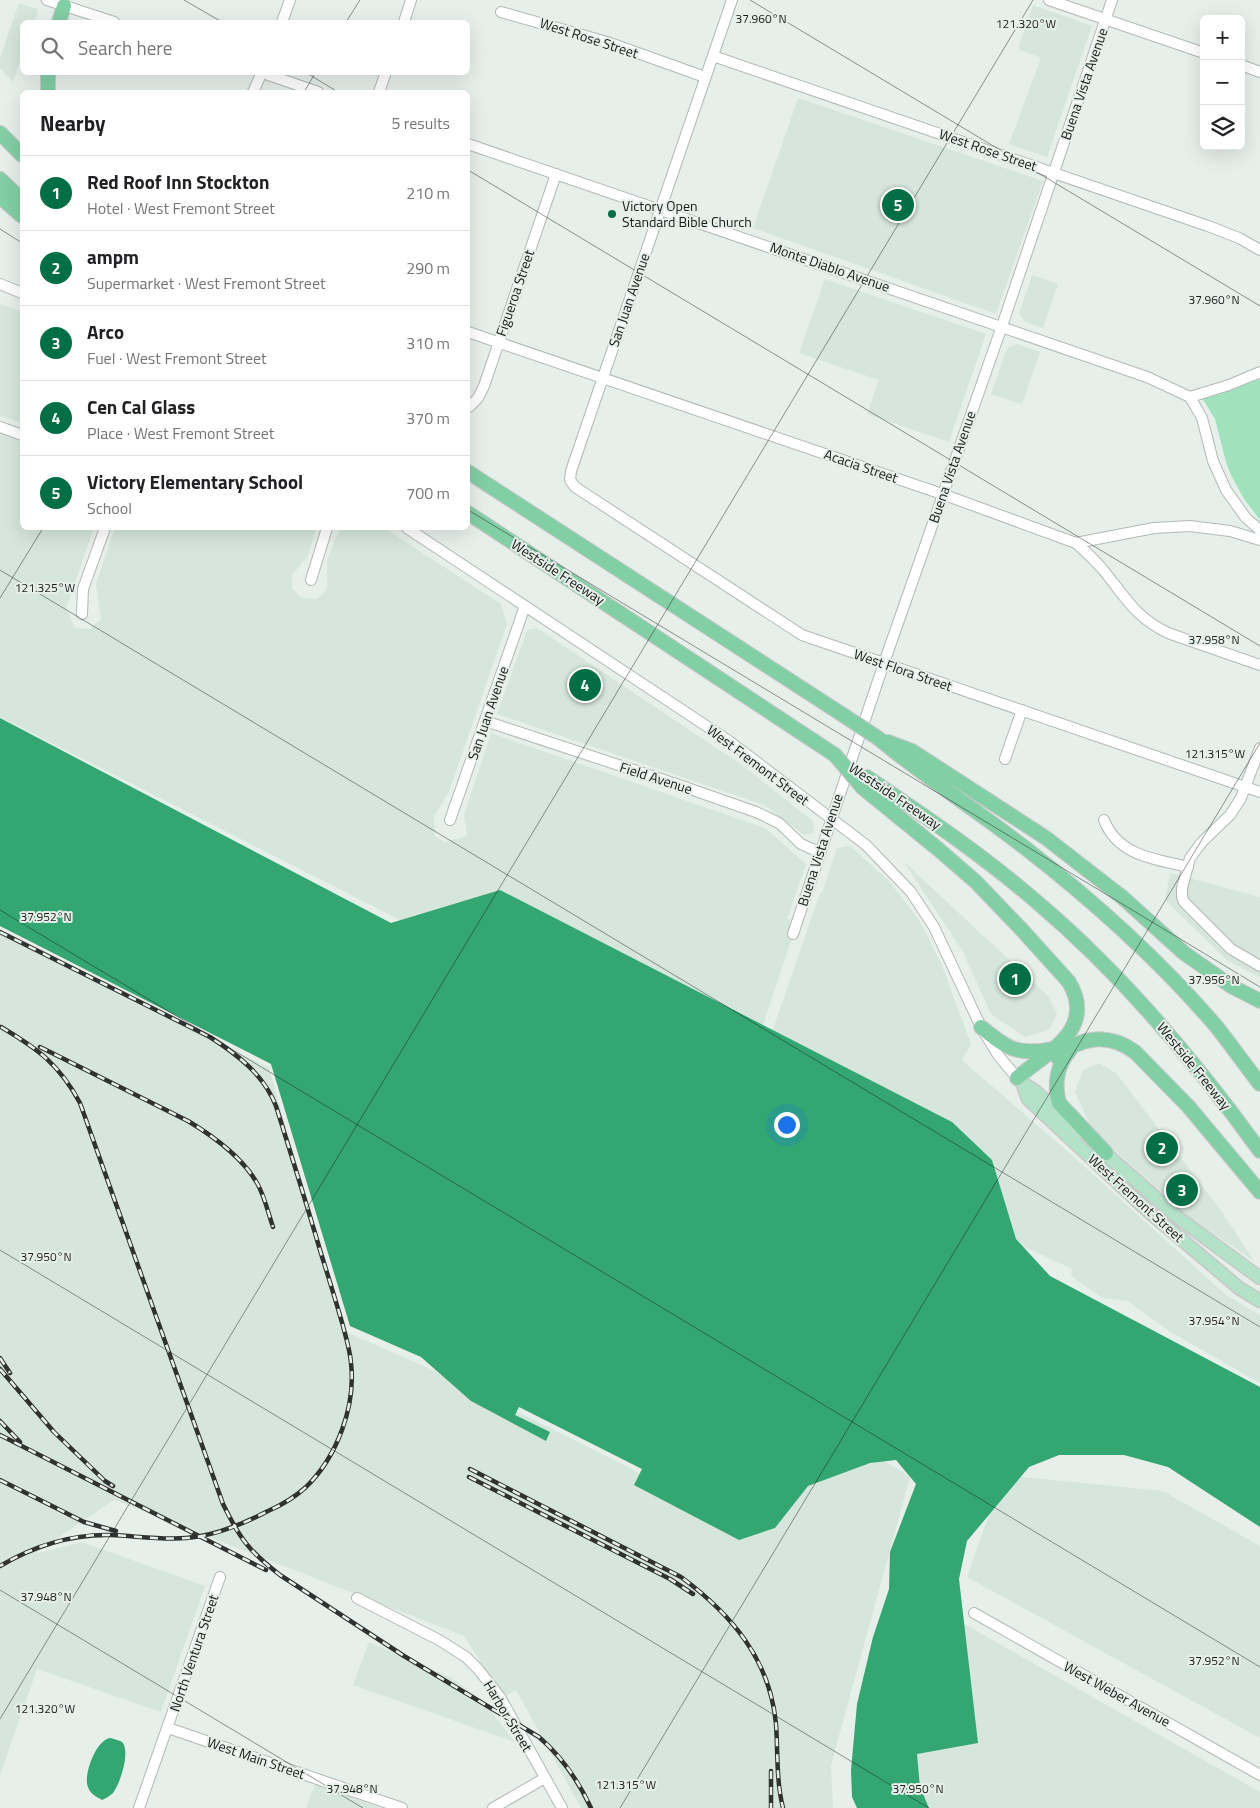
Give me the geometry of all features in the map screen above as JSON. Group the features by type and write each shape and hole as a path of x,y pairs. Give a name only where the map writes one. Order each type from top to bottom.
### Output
{"highway":[{"path":"60,20 64,6"},
{"path":"48,75 48,90"},
{"path":"0,132 20,153"},
{"path":"0,179 20,198"},
{"path":"0,197 20,214"},
{"path":"470,473 843,714 1025,848 1074,888 1170,977 1216,1026 1260,1084"},
{"name":"Westside Freeway","path":"470,514 832,753 865,782 983,858 1038,902 1083,943 1136,997 1191,1060 1260,1151"},
{"path":"878,738 912,751 1046,838 1122,897 1189,957 1231,986 1260,1001"},
{"path":"865,782 976,882 1069,982 1076,998 1077,1019 1072,1031 1020,1081"},
{"path":"981,1027 1002,1044 1018,1051 1035,1052 1052,1049"},
{"path":"1020,1081 1078,1043 1109,1040 1126,1046 1135,1052 1188,1106 1260,1192"},
{"path":"1078,1043 1062,1063 1058,1074 1056,1093 1059,1103 1106,1153"}],"main road":[{"name":"West Fremont Street","path":"1020,1081 1035,1091 1066,1121 1106,1153 1180,1218 1260,1278"},
{"name":"West Fremont Street","path":"1020,1081 1028,1099 1148,1211 1233,1283 1260,1301"},
{"path":"1110,1175 1133,1177"}],"street":[{"path":"47,0 108,20"},
{"path":"283,20 290,0"},
{"path":"405,20 411,0"},
{"name":"San Juan Avenue","path":"575,487 570,480 571,471 732,0"},
{"path":"1050,0 1200,52"},
{"name":"Buena Vista Avenue","path":"793,934 830,819 1002,326 1112,0"},
{"name":"West Rose Street","path":"501,12 607,42 705,77"},
{"name":"West Rose Street","path":"713,56 1208,226 1239,238 1260,250"},
{"path":"1245,66 1260,72"},
{"path":"254,90 260,75"},
{"path":"267,75 312,90"},
{"path":"380,90 385,75"},
{"name":"Monte Diablo Avenue","path":"470,145 1002,326 1147,377 1190,397"},
{"name":"Figueroa Street","path":"470,406 478,398 484,386 556,174"},
{"path":"0,284 20,292"},
{"name":"Acacia Street","path":"470,333 942,494 1076,543"},
{"path":"1260,372 1229,385 1190,397 1202,418 1213,461 1226,490 1246,518 1260,530"},
{"path":"0,427 20,434"},
{"name":"West Flora Street","path":"575,487 802,635 1260,792"},
{"path":"1076,543 1167,526 1207,527 1230,531 1260,540"},
{"path":"82,614 83,588 104,530"},
{"path":"311,580 326,530"},
{"name":"West Fremont Street","path":"410,530 729,742 866,845 912,892 934,927 981,1027 998,1055 1020,1081"},
{"path":"1076,543 1104,570 1138,614 1156,627 1168,633 1260,665"},
{"name":"San Juan Avenue","path":"450,820 525,606"},
{"path":"1005,759 1022,710"},
{"name":"Field Avenue","path":"485,721 756,812 779,823 801,844 819,852"},
{"path":"1260,748 1246,786 1230,815 1192,854 1182,888 1184,902 1230,949 1260,966"},
{"path":"1104,820 1107,829 1113,836 1133,853 1188,867"},
{"name":"North Ventura Street","path":"139,1808 220,1577"},
{"name":"Harbor Street","path":"357,1598 440,1640 466,1657 478,1669 500,1697 562,1808"},
{"name":"West Weber Avenue","path":"974,1613 1260,1775"},
{"name":"West Main Street","path":"168,1728 402,1808"},
{"path":"493,1808 545,1778"}],"shaded area":[{"path":"19,3 38,9 35,20 20,20 20,61 13,82 0,68 0,58"},
{"path":"1033,5 1092,26 1047,157 1009,144 1041,58 1018,49"},
{"path":"798,98 1043,181 996,314 753,228"},
{"path":"1032,275 1058,284 1043,328 1025,322 1019,313"},
{"path":"825,279 986,334 949,442 867,414 879,380 799,353"},
{"path":"0,304 20,311 20,422 0,416"},
{"path":"1017,344 1040,352 1022,404 991,394 1007,348"},
{"path":"1260,379 1260,520 1244,499 1231,475 1215,419 1202,398"},
{"path":"0,434 20,441 20,530 93,530 66,608 75,628 90,629 101,619 96,584 114,530 315,530 308,556 292,575 292,588 300,597 317,599 327,590 327,560 339,530 387,530 501,604 507,624 449,792 434,816 435,836 444,842 467,836 464,815 491,733 765,828 806,864 787,919 797,923 759,1037 769,1041 837,848 850,846 889,881 919,920 941,963 971,1044 962,1060 1074,1157 1226,1295 1260,1315 1260,1383 1169,1331 1128,1301 1102,1298 1071,1276 1072,1269 895,1186 414,927 0,717"},
{"path":"537,628 742,765 813,821 814,833 804,835 764,805 497,714 527,630"},
{"path":"0,718 391,923 500,890 952,1122 992,1160 1016,1239 1050,1276 1260,1387 1260,1527 1168,1467 1124,1455 1059,1455 1029,1467 967,1541 959,1579 978,1743 917,1754 920,1787 929,1808 857,1808 852,1797 851,1770 857,1704 873,1637 889,1589 890,1552 916,1484 896,1460 870,1463 808,1486 775,1528 739,1540 634,1485 642,1469 519,1407 515,1415 550,1432 546,1441 471,1401 421,1357 350,1326 271,1064 0,926"},
{"path":"903,861 1048,996 1057,1014 1049,1030 1025,1037 991,1014 962,950"},
{"path":"1170,873 1260,897 1260,977 1228,961 1165,900"},
{"path":"0,934 269,1068 344,1331 444,1375 713,1510 880,1458 910,1477 831,1765 833,1808 581,1808 516,1690 503,1697 464,1636 114,1500 34,1554 82,1542 205,1586 161,1712 37,1669 0,1775"},
{"path":"1099,1063 1116,1073 1222,1212 1254,1261 1191,1218 1093,1131 1075,1092 1083,1070"},
{"path":"1003,1475 1163,1491 1260,1546 1260,1738 967,1577"},
{"path":"950,1616 1260,1792 1260,1808 929,1808 920,1787 915,1733"},
{"path":"369,1642 452,1678 483,1701 515,1742 353,1685"},
{"path":"110,1738 122,1742 125,1760 116,1789 102,1800 90,1792 87,1775 96,1751 105,1740"},
{"path":"315,1784 380,1808 306,1808"}],"railway":[{"path":"0,932 210,1037 240,1059 265,1085 276,1106 343,1326 350,1353 352,1379 347,1413 342,1430 327,1461 306,1487 278,1506 239,1525 208,1535 177,1538 96,1535 67,1539 40,1547 0,1566"},
{"path":"1,1027 37,1050 56,1068 80,1103 223,1504 246,1544 260,1559 280,1575 404,1656 539,1737 569,1770 591,1808"},
{"path":"40,1047 188,1121 217,1140 251,1173 260,1188 273,1227"},
{"path":"0,1358 10,1373"},
{"path":"0,1369 54,1432 105,1481 113,1486"},
{"path":"0,1421 20,1442"},
{"path":"0,1435 266,1570"},
{"path":"470,1469 681,1577 716,1606 745,1640 766,1679 776,1724 779,1787 783,1808"},
{"path":"469,1477 670,1579 693,1594"},
{"path":"0,1480 84,1522 116,1531"},
{"path":"771,1771 771,1808"}],"place":[{"name":"Victory Elementary School","path":"898,205"},
{"name":"Victory Open Standard Bible Church","path":"612,214"},
{"name":"Cen Cal Glass","path":"585,685"},
{"name":"Red Roof Inn Stockton","path":"1015,979"},
{"name":"ampm","path":"1162,1148"},
{"name":"Arco","path":"1182,1190"}]}
